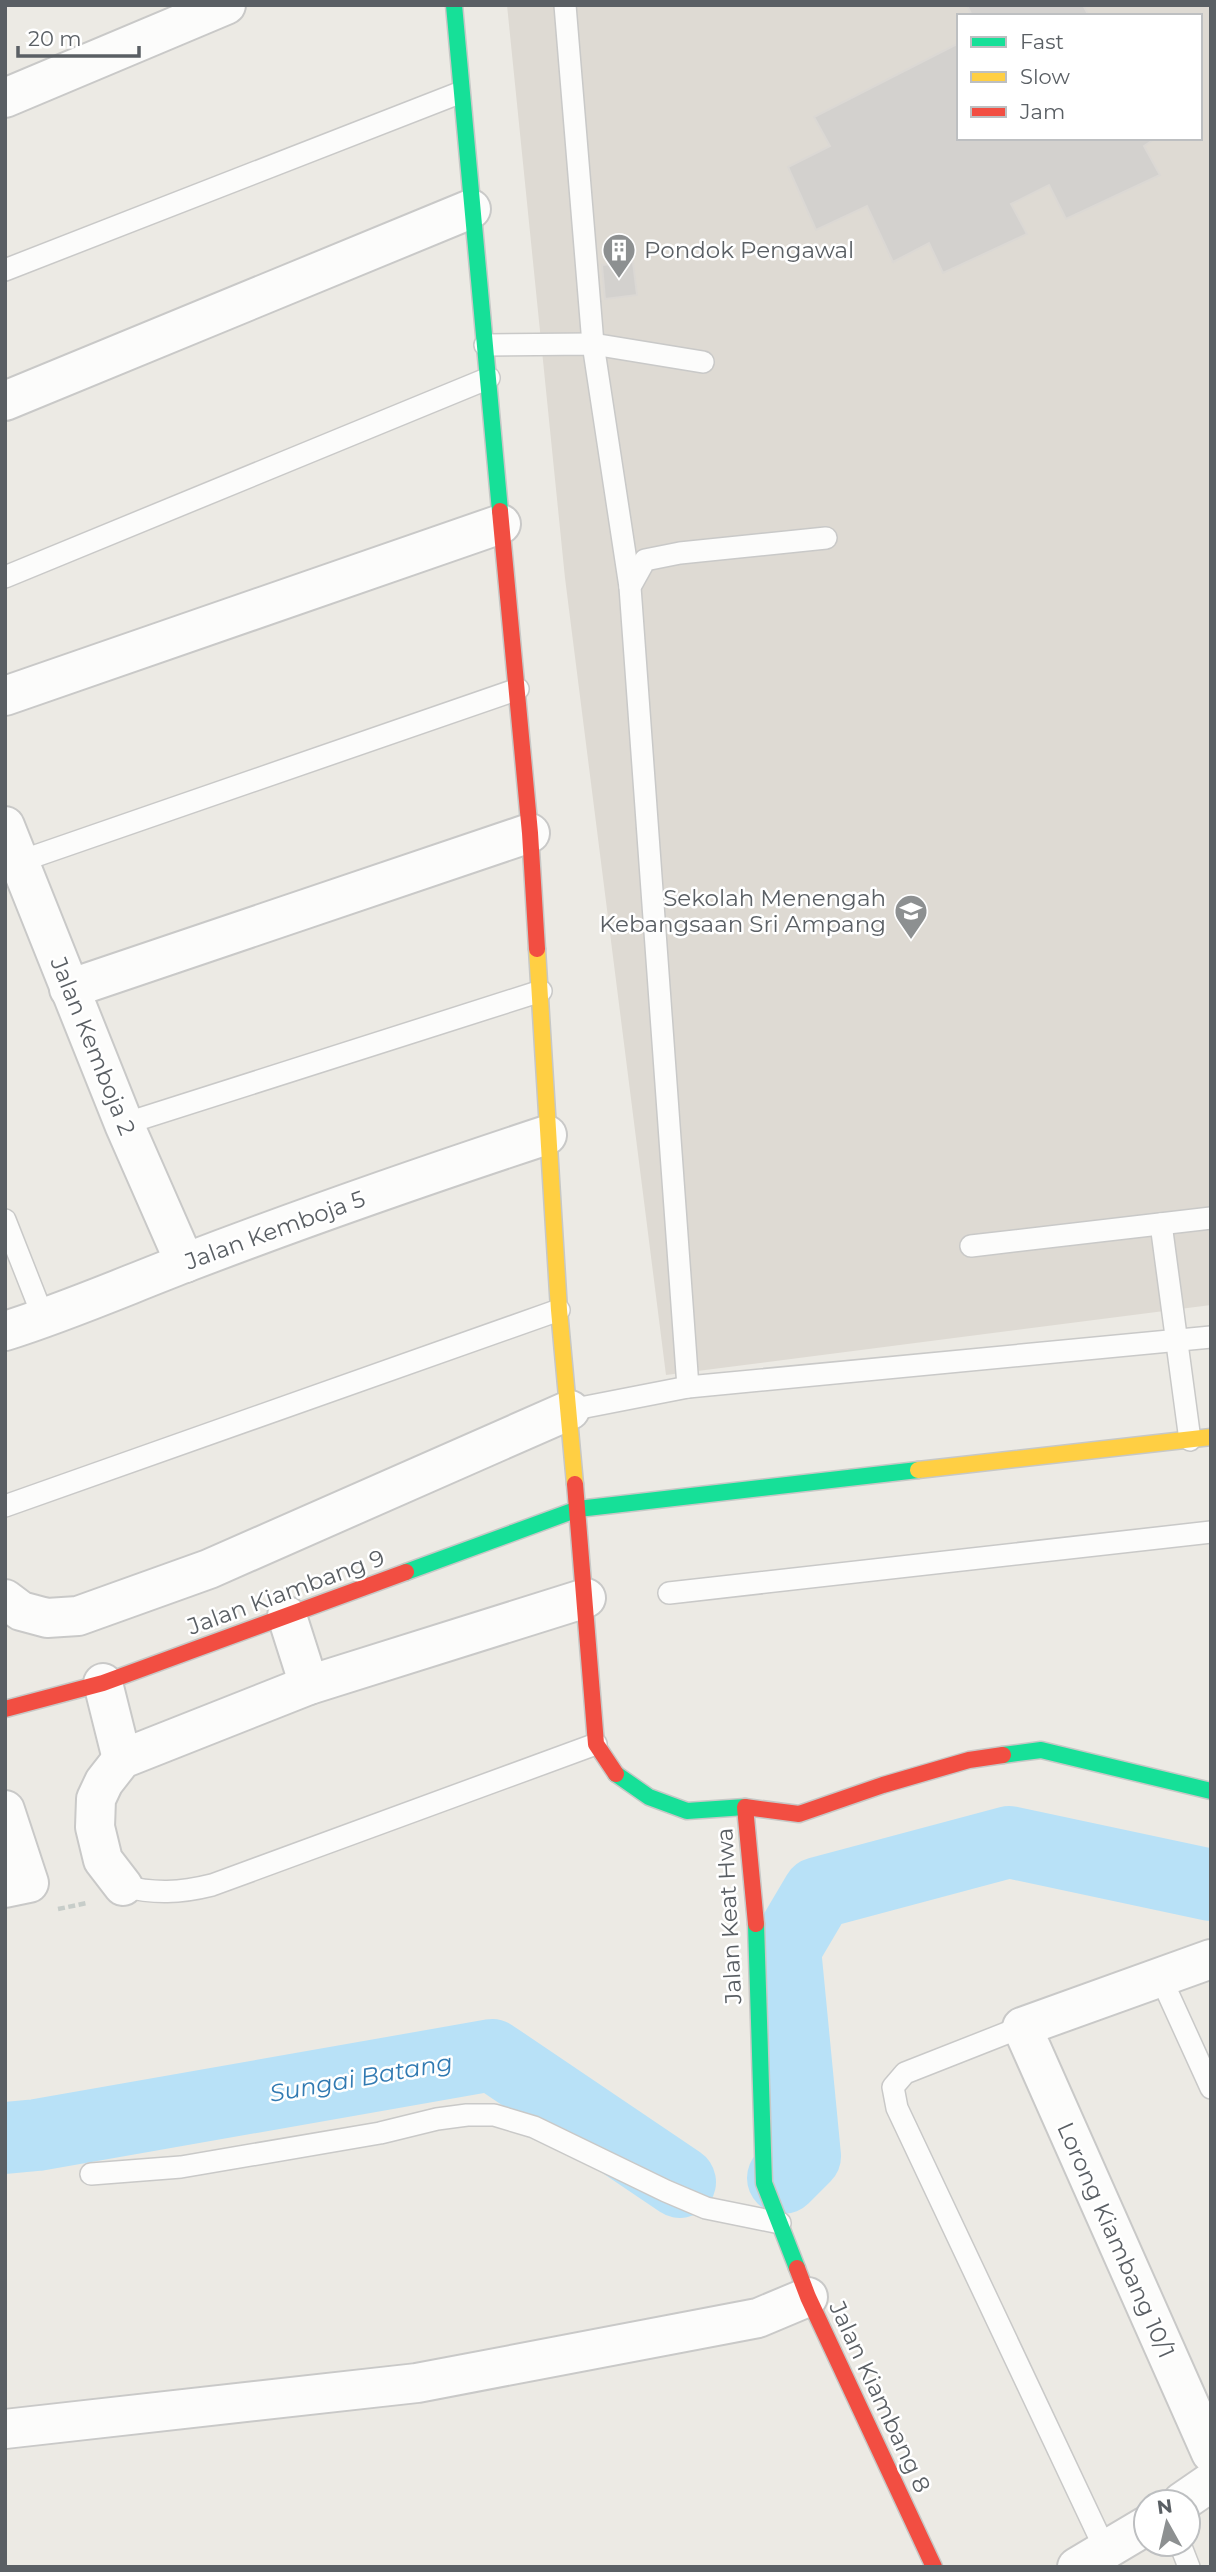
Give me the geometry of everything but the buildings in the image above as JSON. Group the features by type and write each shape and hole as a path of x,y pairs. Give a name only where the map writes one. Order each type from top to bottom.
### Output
{"street":[{"path":"5,98 226,5"},
{"path":"454,5 459,93 489,378 530,833 559,1310 570,1410 571,1455 586,1598 596,1744 618,1777 649,1797 687,1811 745,1807"},
{"path":"5,401 471,209"},
{"path":"5,696 501,524"},
{"name":"Jalan Kemboja 2","path":"5,826 124,1124 185,1263"},
{"path":"69,989 530,833"},
{"name":"Jalan Kemboja 5","path":"5,1331 44,1319 185,1263 432,1172 547,1135"},
{"path":"5,1599 21,1611 47,1618 78,1616 209,1569 570,1410"},
{"name":"Jalan Kiambang 9","path":"5,1709 103,1683 578,1509 1200,1438"},
{"path":"123,1886 103,1860 96,1827 96,1799 104,1782 122,1759 309,1685 586,1598"},
{"path":"287,1616 309,1685"},
{"path":"103,1683 122,1759"},
{"name":"Jalan Keat Hwa","path":"788,2246 764,2183 755,1918 745,1807 799,1814 883,1785 969,1760 1041,1750 1211,1791"},
{"path":"5,1810 29,1883 5,1888"},
{"path":"1022,2027 1211,1959"},
{"name":"Lorong Kiambang 10/1","path":"1022,2027 1211,2453"},
{"name":"Jalan Kiambang 8","path":"788,2246 808,2297 934,2567"},
{"path":"5,2429 417,2382 714,2328 758,2318 808,2297"},
{"path":"1091,2559 1132,2534"}],"lane":[{"path":"565,5 593,344 629,587 688,1387"},
{"path":"5,270 459,93"},
{"path":"485,345 593,344 703,362"},
{"path":"5,577 489,378"},
{"path":"629,587 645,560 681,553 826,538"},
{"path":"18,862 518,690"},
{"path":"124,1124 541,992"},
{"path":"971,1246 1211,1218"},
{"path":"5,1220 44,1319"},
{"path":"1161,1224 1177,1341 1200,1438"},
{"path":"5,1506 559,1310"},
{"path":"570,1410 688,1387 1211,1337"},
{"path":"669,1593 1211,1532"},
{"path":"123,1886 140,1890 183,1892 212,1885 596,1744"},
{"path":"1160,1976 1211,2088"},
{"path":"1022,2027 905,2073 893,2087 897,2108 1091,2559"},
{"path":"91,2174 181,2167 380,2133 437,2119 494,2115 534,2127 706,2208 779,2223"}],"shaded area":[{"name":"Sekolah Menengah Kebangsaan Sri Ampang","path":"507,5 1211,5 1211,1305 666,1375 565,578"}],"waterway":[{"name":"Sungai Batang","path":"783,2178 805,2156 785,1949 818,1893 1009,1842 1211,1885"},
{"name":"Sungai Batang","path":"5,2138 37,2135 492,2055 680,2182"}],"traffic: fast":[{"path":"454,5 500,511"},
{"path":"406,1572 578,1509 918,1470"},
{"path":"1003,1755 1041,1750 1211,1791"},
{"path":"616,1774 649,1797 687,1811 745,1807"},
{"path":"756,1924 764,2183 797,2268"}],"traffic: slow":[{"path":"537,949 559,1310 575,1484"},
{"path":"918,1470 1211,1437"}],"traffic: jam":[{"path":"500,511 530,833 537,949"},
{"path":"575,1484 596,1744 616,1774"},
{"path":"5,1709 103,1683 406,1572"},
{"path":"756,1924 745,1807 799,1814 883,1785 969,1760 1003,1755"},
{"path":"797,2268 934,2567"}],"place":[{"name":"Pondok Pengawal","path":"619,280"},
{"name":"Sekolah Menengah Kebangsaan Sri Ampang","path":"911,941"}]}
